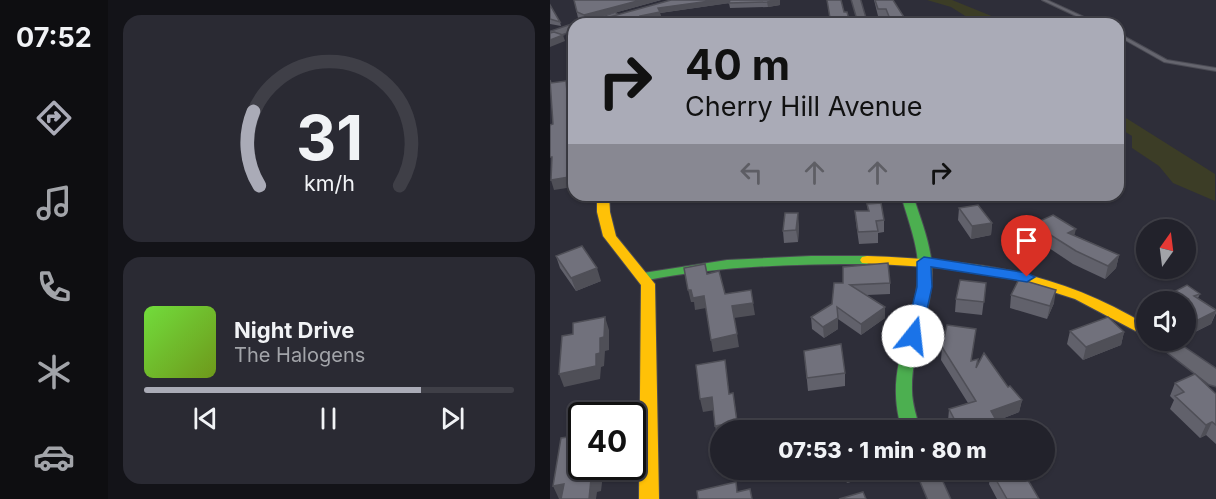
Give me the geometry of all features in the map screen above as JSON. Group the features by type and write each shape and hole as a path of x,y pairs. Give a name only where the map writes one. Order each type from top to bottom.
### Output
{"street":[{"path":"856,0 861,18"},
{"path":"609,18 620,15"},
{"path":"550,24 563,30"},
{"path":"550,35 568,29"},
{"path":"603,201 606,232 613,244 648,284 649,499"},
{"path":"907,420 901,385 903,368 922,305 926,273 909,201"},
{"path":"643,277 689,267 745,260 924,262 1002,273 1055,284 1113,309 1136,325"},
{"path":"1176,351 1216,379"},
{"path":"931,480 939,499"}],"lane":[{"path":"1044,0 1084,18"},
{"path":"1124,37 1166,61 1216,70"}],"green space":[{"path":"927,0 952,0 994,18 968,18 951,7"},
{"path":"1124,117 1215,174 1215,201 1173,183 1159,166 1132,148 1132,136 1124,131"}],"building":[{"path":"574,0 641,0 584,15 577,12"},
{"path":"671,0 717,0 658,8 660,12 640,16 641,18 606,18"},
{"path":"730,0 780,0 729,3"},
{"path":"827,0 841,0 844,12 847,12 848,18 830,18"},
{"path":"875,0 893,0 904,18 890,18 886,9 878,9"},
{"path":"550,5 560,22 550,19"},
{"path":"550,33 563,35 550,40"},
{"path":"550,80 551,83 566,81 568,177 551,180 550,125 553,124"},
{"path":"881,203 884,220 876,221 878,231 858,232 855,211 869,211 867,204"},
{"path":"978,205 992,223 972,226 959,208"},
{"path":"785,213 798,213 796,230 783,231"},
{"path":"1053,215 1076,229 1068,233 1119,255 1108,266 1076,251 1033,224"},
{"path":"582,246 597,268 571,278 556,256"},
{"path":"888,263 890,283 850,285 885,307 861,324 837,307 838,318 823,327 811,317 832,304 834,283 843,283 843,267"},
{"path":"705,264 707,274 719,271 725,294 751,290 753,303 732,306 737,334 711,340 704,296 693,298 691,290 688,290 684,268"},
{"path":"1019,279 1056,290 1050,306 1011,295"},
{"path":"960,280 986,283 984,302 956,299"},
{"path":"1187,285 1196,291 1176,291"},
{"path":"1196,297 1216,310 1198,320 1196,319"},
{"path":"605,317 604,337 600,338 600,353 596,354 596,366 559,374 562,336 573,334 573,323"},
{"path":"1108,317 1124,332 1086,347 1070,331"},
{"path":"947,325 976,329 971,361 978,359 976,368 984,353 1008,387 1010,386 1022,400 991,411 996,420 955,420 949,409 976,401 942,347"},
{"path":"841,344 845,373 807,378 804,351"},
{"path":"725,360 729,394 733,393 737,420 714,420 712,397 700,399 696,365"},
{"path":"1195,374 1216,394 1216,425 1212,422 1206,425 1175,396 1184,392 1175,383"},
{"path":"568,437 568,480 591,480 589,499 561,499 564,484 553,486 561,438"},
{"path":"996,480 1028,480 1039,499 1007,499"},
{"path":"736,482 737,492 750,489 752,499 698,499 697,491"},
{"path":"863,492 866,499 839,499"}],"traffic: fast":[{"path":"908,420 904,400 904,375 921,305 925,276 922,245 909,201"},
{"path":"643,277 727,264 867,260"}],"traffic: slow":[{"path":"603,201 606,225 610,236 648,284 649,499"},
{"path":"867,260 943,264 1013,274 1080,295 1136,325"}],"route":[{"path":"913,336 925,287 924,262 1027,277"}]}
